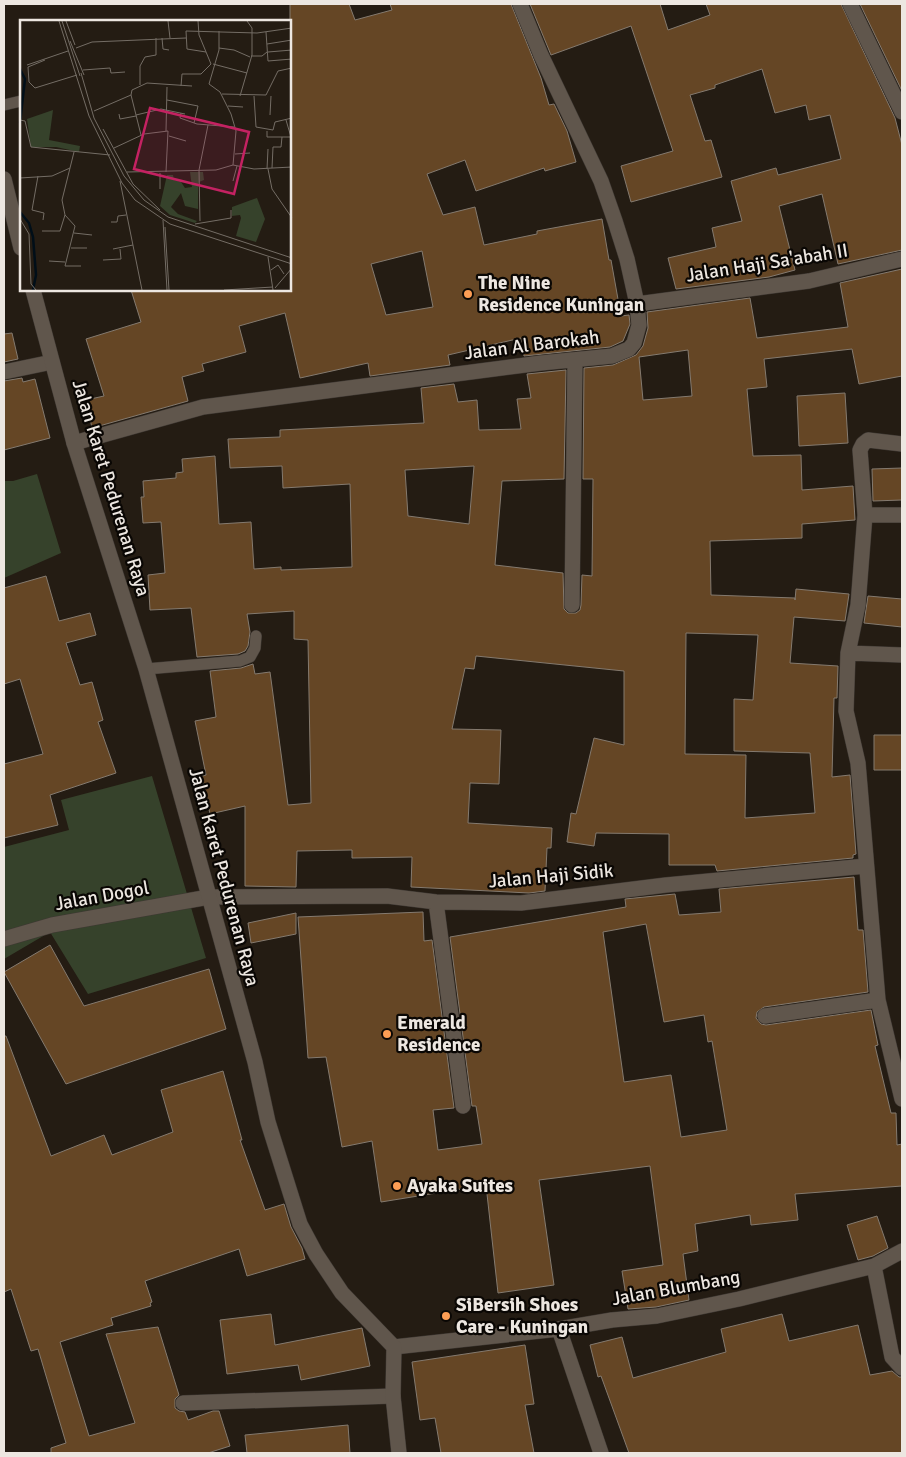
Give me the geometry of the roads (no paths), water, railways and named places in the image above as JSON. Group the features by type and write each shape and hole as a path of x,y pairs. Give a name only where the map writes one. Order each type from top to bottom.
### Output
{"street":[{"name":"Jalan Al Barokah","path":"74,444 203,407 612,356 629,349 640,326 627,259 601,181 541,55 520,4"},
{"path":"850,4 902,112"},
{"path":"4,179 19,231"},
{"name":"Jalan Haji Sa'abah II","path":"637,304 809,281 902,259"},
{"name":"Jalan Karet Pedurenan Raya","path":"32,291 74,444 146,669 255,1062 268,1122 300,1224 316,1254 342,1293 394,1347"},
{"path":"572,606 575,360"},
{"path":"4,372 52,362"},
{"path":"902,444 868,440 860,450 865,515 858,605 848,652 846,711 858,763 878,1000 902,1099"},
{"path":"865,515 902,515"},
{"path":"848,652 902,656"},
{"name":"Jalan Haji Sidik","path":"209,897 387,896 436,902 521,903 666,885 866,866"},
{"name":"Jalan Dogol","path":"4,939 52,925 209,897"},
{"path":"436,902 463,1106"},
{"path":"764,1016 878,1000"},
{"name":"Jalan Blumbang","path":"394,1347 657,1316 739,1299 874,1266 902,1251"},
{"path":"874,1266 892,1357 902,1368"},
{"path":"559,1329 601,1453"},
{"path":"394,1347 393,1396 399,1453"},
{"path":"183,1403 393,1396"}],"lane":[{"path":"4,105 20,101"},
{"path":"146,669 240,661 250,657 255,648 256,636"}],"place":[{"name":"The Nine Residence Kuningan","path":"468,294"},
{"name":"Emerald Residence","path":"387,1034"},
{"name":"Ayaka Suites","path":"397,1186"},
{"name":"SiBersih Shoes Care - Kuningan","path":"446,1316"}]}
